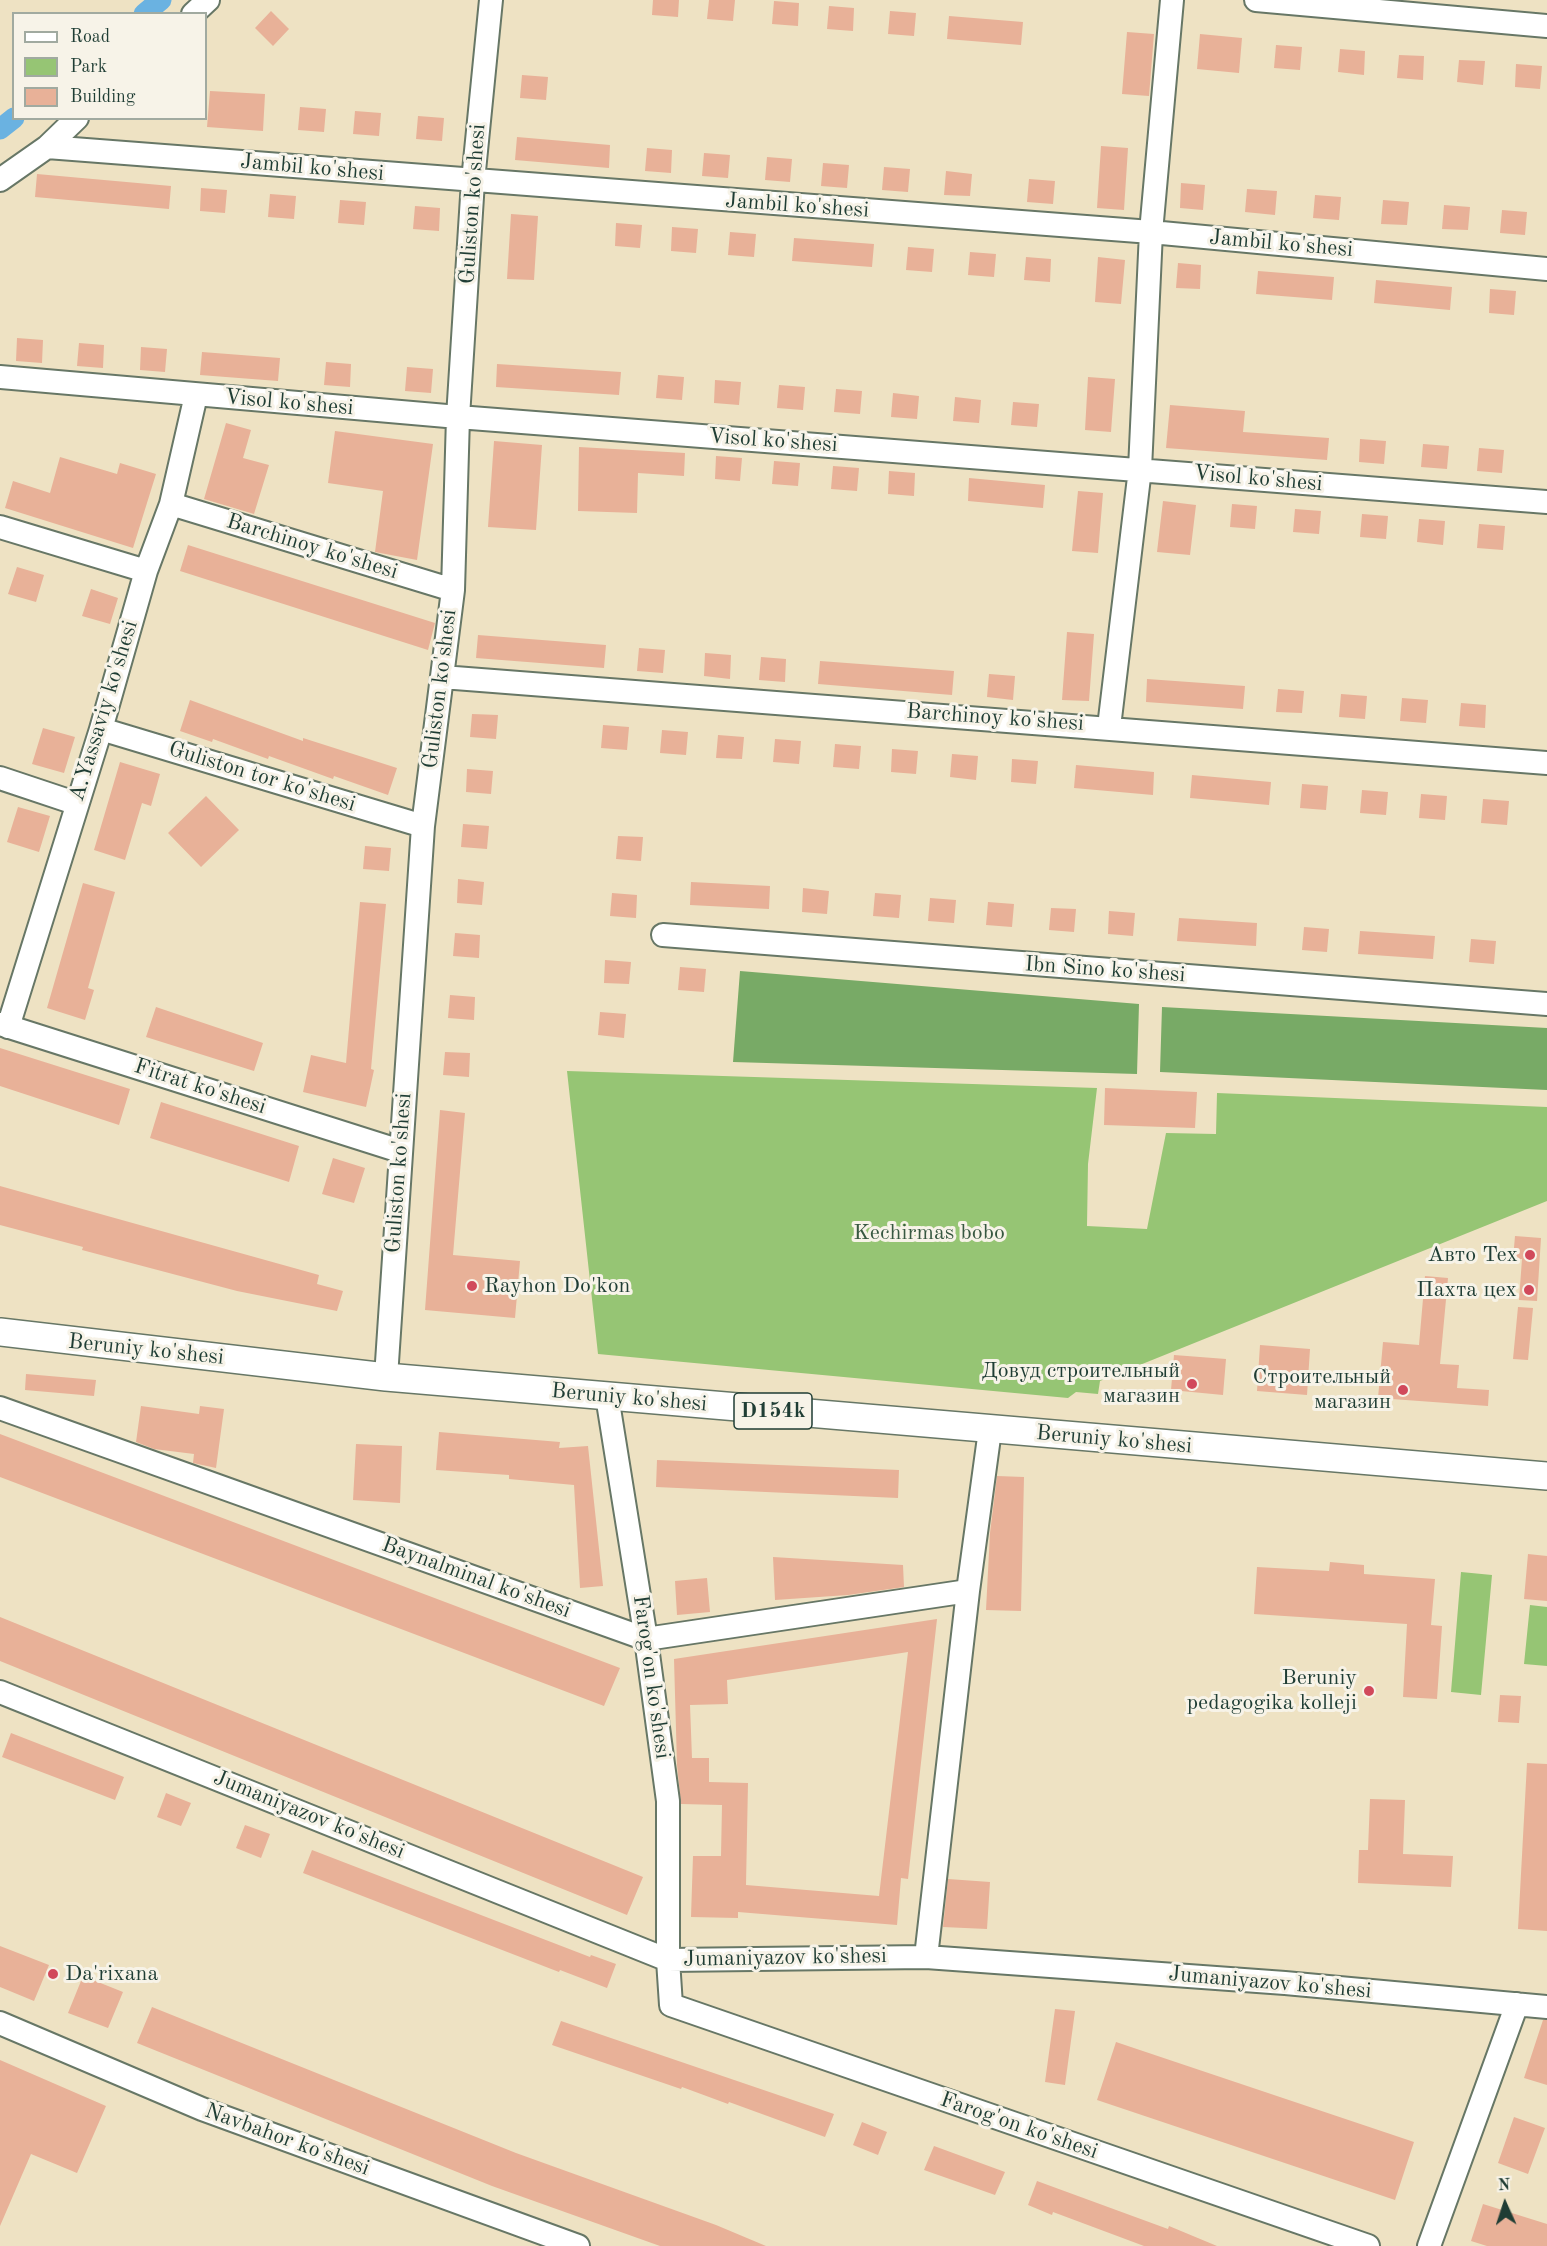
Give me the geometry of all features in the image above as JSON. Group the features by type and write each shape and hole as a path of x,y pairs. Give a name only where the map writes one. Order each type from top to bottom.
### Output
{"main road":[{"name":"Beruniy ko'shesi","path":"0,1332 386,1377 1547,1476"}],"street":[{"path":"195,12 208,0"},
{"name":"Guliston ko'shesi","path":"386,1377 423,826 453,590 458,417 473,181 491,0"},
{"path":"1109,727 1140,469 1151,232 1172,0"},
{"path":"1256,0 1547,26"},
{"path":"0,180 47,147 76,120"},
{"name":"Jambil ko'shesi","path":"47,147 1151,232 1547,269"},
{"name":"Visol ko'shesi","path":"0,377 458,417 1547,502"},
{"name":"A.Yassaviy ko'shesi","path":"4,1026 101,729 146,571 171,504 196,395"},
{"name":"Barchinoy ko'shesi","path":"171,504 453,590"},
{"path":"0,526 146,571"},
{"name":"Barchinoy ko'shesi","path":"442,677 1109,727 1547,763"},
{"name":"Guliston tor ko'shesi","path":"101,729 423,826"},
{"path":"0,778 75,803"},
{"name":"Ibn Sino ko'shesi","path":"663,935 1547,1004"},
{"name":"Fitrat ko'shesi","path":"4,1026 400,1150"},
{"name":"Farog'on ko'shesi","path":"607,1396 646,1639 668,1801 668,1960 671,2005 1368,2246"},
{"name":"Baynalminal ko'shesi","path":"0,1408 646,1639 968,1591"},
{"path":"926,1957 968,1591 990,1430"},
{"name":"Jumaniyazov ko'shesi","path":"0,1692 668,1960 926,1957 1285,1983 1547,2007"},
{"path":"1429,2246 1517,2004"},
{"name":"Navbahor ko'shesi","path":"0,2023 202,2109 578,2246"}],"green space":[{"path":"740,971 1139,1004 1137,1074 733,1062"},
{"path":"1162,1007 1547,1028 1547,1090 1160,1072"},
{"name":"Kechirmas bobo","path":"567,1071 1097,1088 1088,1164 1087,1226 1147,1229 1166,1133 1216,1134 1217,1093 1547,1107 1547,1201 1100,1381 1098,1394 1076,1392 1068,1398 598,1354"},
{"path":"1461,1572 1492,1575 1481,1695 1451,1692"},
{"path":"1530,1605 1547,1607 1547,1666 1524,1664"}],"building":[{"path":"653,0 679,0 678,17 652,15"},
{"path":"709,0 735,0 733,21 707,19"},
{"path":"774,1 799,3 798,26 772,24"},
{"path":"829,6 854,8 853,31 827,29"},
{"path":"271,11 289,29 273,46 255,28"},
{"path":"890,11 916,13 914,36 888,34"},
{"path":"949,16 1023,22 1021,45 947,39"},
{"path":"1127,32 1154,34 1149,96 1122,94"},
{"path":"1200,34 1242,38 1239,73 1197,69"},
{"path":"1276,45 1302,47 1300,70 1274,68"},
{"path":"1340,49 1365,51 1364,75 1338,72"},
{"path":"1399,55 1424,56 1423,80 1397,78"},
{"path":"1459,60 1485,61 1483,85 1457,82"},
{"path":"1516,64 1542,66 1540,89 1515,87"},
{"path":"522,75 548,77 546,100 520,98"},
{"path":"210,91 265,94 263,131 207,127"},
{"path":"300,107 326,109 324,132 298,130"},
{"path":"355,111 381,113 379,136 353,134"},
{"path":"418,116 444,118 442,141 416,139"},
{"path":"517,137 610,145 609,168 515,160"},
{"path":"1101,146 1128,148 1124,210 1097,208"},
{"path":"647,148 672,150 671,173 645,171"},
{"path":"704,153 730,155 728,178 702,176"},
{"path":"767,157 792,159 790,182 765,180"},
{"path":"823,163 849,165 847,188 821,186"},
{"path":"884,167 910,169 908,192 882,190"},
{"path":"946,171 972,174 970,196 944,195"},
{"path":"37,174 171,186 169,209 35,197"},
{"path":"1029,179 1055,181 1053,204 1027,202"},
{"path":"1181,183 1205,185 1203,210 1180,208"},
{"path":"201,188 227,190 225,213 200,211"},
{"path":"1247,189 1277,191 1275,215 1245,212"},
{"path":"270,194 296,196 294,219 268,217"},
{"path":"1315,195 1341,197 1339,220 1313,218"},
{"path":"340,200 366,202 364,225 338,223"},
{"path":"1383,200 1409,202 1407,225 1381,224"},
{"path":"1444,205 1470,207 1468,230 1442,229"},
{"path":"415,206 440,208 439,231 413,229"},
{"path":"1502,210 1527,212 1525,235 1500,233"},
{"path":"511,214 538,216 534,280 507,279"},
{"path":"616,223 642,225 640,248 615,246"},
{"path":"672,227 698,229 696,253 671,251"},
{"path":"730,232 756,234 754,257 728,255"},
{"path":"794,238 874,244 872,267 792,261"},
{"path":"908,247 934,249 932,272 906,270"},
{"path":"970,252 996,254 994,277 968,275"},
{"path":"1026,257 1051,259 1050,282 1024,280"},
{"path":"1098,257 1125,260 1121,304 1095,302"},
{"path":"1178,263 1201,265 1200,289 1176,288"},
{"path":"1258,271 1334,277 1332,300 1256,294"},
{"path":"1376,280 1452,287 1450,310 1374,303"},
{"path":"1490,289 1516,291 1514,315 1489,313"},
{"path":"17,338 43,340 42,363 16,361"},
{"path":"79,343 104,345 103,368 77,366"},
{"path":"141,347 167,349 165,372 140,370"},
{"path":"202,352 280,358 278,381 200,375"},
{"path":"326,362 351,364 350,387 324,385"},
{"path":"497,364 621,372 619,395 496,387"},
{"path":"407,367 433,369 431,393 405,391"},
{"path":"658,375 684,377 682,400 656,398"},
{"path":"1088,377 1115,379 1111,432 1085,430"},
{"path":"715,380 741,382 739,405 714,403"},
{"path":"779,385 805,387 803,410 777,408"},
{"path":"836,389 862,391 860,414 834,412"},
{"path":"893,393 919,396 917,419 891,417"},
{"path":"955,397 981,400 979,423 953,421"},
{"path":"1013,402 1039,404 1037,427 1011,425"},
{"path":"1170,405 1245,411 1243,432 1329,438 1327,460 1166,448"},
{"path":"226,423 251,430 243,458 269,465 254,514 204,499"},
{"path":"335,431 433,444 417,560 375,552 383,491 328,483"},
{"path":"1360,439 1386,441 1384,464 1359,462"},
{"path":"494,441 542,445 536,530 488,527"},
{"path":"1423,444 1449,446 1447,469 1421,467"},
{"path":"579,447 685,453 684,476 638,473 637,513 578,511"},
{"path":"1479,448 1504,450 1502,473 1477,471"},
{"path":"716,456 742,458 740,481 715,479"},
{"path":"60,457 117,474 120,463 156,474 133,548 5,508 13,481 50,493"},
{"path":"774,461 800,463 798,486 772,484"},
{"path":"833,466 859,468 857,491 831,489"},
{"path":"889,471 915,473 914,496 888,494"},
{"path":"969,478 1045,485 1043,508 968,501"},
{"path":"1078,491 1103,493 1098,553 1072,551"},
{"path":"1163,501 1196,505 1190,555 1157,552"},
{"path":"1232,504 1257,506 1255,529 1230,527"},
{"path":"1295,509 1321,511 1319,534 1293,532"},
{"path":"1362,514 1388,516 1386,539 1360,537"},
{"path":"1419,519 1445,521 1443,545 1417,542"},
{"path":"1479,524 1505,526 1503,550 1477,548"},
{"path":"188,545 435,623 428,650 180,571"},
{"path":"17,567 44,575 36,602 8,594"},
{"path":"91,589 118,598 110,624 82,616"},
{"path":"1067,632 1094,634 1089,701 1062,700"},
{"path":"478,635 606,645 604,668 476,658"},
{"path":"639,648 665,650 663,673 637,671"},
{"path":"705,653 731,655 730,679 704,676"},
{"path":"761,657 786,659 785,682 759,680"},
{"path":"820,661 954,671 952,695 818,684"},
{"path":"989,674 1015,676 1013,700 987,697"},
{"path":"1147,679 1245,686 1243,709 1146,702"},
{"path":"1278,689 1304,691 1302,713 1276,712"},
{"path":"1341,694 1367,696 1365,719 1339,717"},
{"path":"1402,698 1428,700 1426,723 1400,721"},
{"path":"190,700 303,741 303,738 397,768 388,795 334,776 333,779 269,756 268,759 213,739 212,742 180,731"},
{"path":"1461,703 1486,705 1485,728 1459,726"},
{"path":"472,714 498,715 496,739 470,737"},
{"path":"603,725 629,727 627,750 601,748"},
{"path":"43,728 75,737 64,773 32,764"},
{"path":"662,730 688,732 686,755 660,753"},
{"path":"718,735 744,737 742,759 716,758"},
{"path":"775,739 801,741 799,764 773,762"},
{"path":"835,744 861,746 859,769 833,767"},
{"path":"892,749 918,751 916,774 891,772"},
{"path":"952,754 978,756 976,780 950,777"},
{"path":"1012,759 1038,761 1036,784 1011,782"},
{"path":"120,762 160,774 151,806 142,803 125,860 94,850"},
{"path":"1076,765 1154,772 1153,795 1074,788"},
{"path":"467,769 493,771 491,794 466,792"},
{"path":"1192,775 1271,782 1269,805 1190,798"},
{"path":"1302,784 1328,786 1326,810 1300,808"},
{"path":"1362,790 1388,792 1386,815 1360,813"},
{"path":"1421,794 1447,796 1445,820 1419,818"},
{"path":"206,796 239,830 201,867 168,833"},
{"path":"1483,799 1509,801 1507,825 1481,823"},
{"path":"18,807 50,816 39,852 7,842"},
{"path":"463,824 489,826 487,849 461,847"},
{"path":"618,836 643,837 641,861 616,859"},
{"path":"365,846 391,848 389,871 363,869"},
{"path":"458,879 484,882 482,905 457,903"},
{"path":"691,882 770,886 769,909 690,905"},
{"path":"83,883 115,892 88,988 94,990 85,1020 47,1008"},
{"path":"803,888 829,891 827,914 802,912"},
{"path":"612,893 637,895 636,918 610,916"},
{"path":"875,893 901,895 899,918 873,916"},
{"path":"930,898 956,900 954,923 928,921"},
{"path":"360,902 386,904 371,1069 374,1070 366,1107 303,1092 311,1055 346,1063"},
{"path":"988,902 1014,904 1012,927 986,925"},
{"path":"1051,908 1076,909 1074,932 1049,930"},
{"path":"1109,911 1135,913 1133,936 1108,934"},
{"path":"1179,918 1257,923 1256,946 1177,941"},
{"path":"1304,927 1329,929 1327,952 1302,950"},
{"path":"1360,931 1435,936 1433,959 1358,954"},
{"path":"455,933 480,935 479,958 453,956"},
{"path":"1471,939 1496,941 1494,964 1469,962"},
{"path":"605,960 631,962 629,984 604,983"},
{"path":"680,967 706,969 704,992 678,990"},
{"path":"450,995 475,997 474,1020 448,1018"},
{"path":"156,1007 263,1043 254,1071 146,1037"},
{"path":"600,1012 626,1014 624,1038 598,1035"},
{"path":"0,1048 130,1089 119,1125 0,1086"},
{"path":"445,1052 470,1053 469,1077 443,1075"},
{"path":"1105,1088 1197,1092 1195,1128 1104,1125"},
{"path":"161,1102 299,1146 289,1182 150,1138"},
{"path":"440,1110 465,1113 453,1255 520,1261 515,1318 425,1310"},
{"path":"333,1158 365,1168 354,1203 322,1194"},
{"path":"0,1186 319,1275 317,1284 343,1291 337,1311 237,1291 82,1250 83,1247 0,1225"},
{"path":"1515,1236 1541,1238 1537,1301 1519,1300 1522,1259 1513,1259"},
{"path":"1425,1276 1448,1278 1440,1364 1459,1365 1457,1388 1489,1390 1488,1406 1378,1398 1383,1342 1419,1345"},
{"path":"1518,1307 1533,1308 1528,1360 1513,1359"},
{"path":"1260,1345 1310,1349 1307,1395 1257,1391"},
{"path":"1174,1355 1226,1359 1223,1395 1171,1390"},
{"path":"26,1374 96,1380 94,1396 25,1390"},
{"path":"141,1406 199,1414 200,1406 224,1409 216,1468 193,1463 194,1454 154,1449 136,1442"},
{"path":"439,1432 560,1442 559,1448 588,1446 603,1586 580,1588 574,1485 509,1479 509,1475 436,1470"},
{"path":"0,1434 620,1668 604,1706 0,1477"},
{"path":"356,1444 402,1446 400,1503 353,1500"},
{"path":"657,1460 899,1470 898,1498 656,1487"},
{"path":"997,1476 1024,1477 1021,1611 986,1610 990,1533"},
{"path":"1528,1554 1547,1556 1547,1601 1524,1599"},
{"path":"773,1557 903,1565 904,1587 848,1595 775,1600"},
{"path":"1330,1562 1364,1565 1364,1574 1435,1579 1431,1625 1442,1626 1437,1699 1403,1697 1407,1624 1254,1614 1257,1567 1329,1571"},
{"path":"707,1578 710,1612 677,1615 675,1581"},
{"path":"0,1617 643,1877 627,1915 0,1661"},
{"path":"937,1619 908,1879 901,1878 897,1925 738,1912 738,1918 691,1917 693,1856 721,1856 722,1805 681,1804 677,1765 674,1659","holes":["908,1652 879,1896 746,1885 748,1783 709,1782 709,1758 692,1758 690,1705 728,1704 727,1680"]},
{"path":"1500,1695 1521,1696 1519,1723 1498,1722"},
{"path":"11,1733 124,1777 115,1800 2,1757"},
{"path":"1527,1763 1547,1764 1547,1931 1518,1929"},
{"path":"166,1793 191,1803 181,1826 157,1817"},
{"path":"1370,1799 1405,1800 1403,1854 1453,1856 1451,1887 1358,1883 1359,1850 1368,1850"},
{"path":"245,1825 270,1834 261,1858 236,1848"},
{"path":"312,1850 590,1957 591,1955 616,1964 607,1988 560,1970 559,1972 303,1873"},
{"path":"948,1879 990,1882 987,1929 943,1927"},
{"path":"0,1946 49,1965 34,2001 0,1987"},
{"path":"83,1976 123,1992 108,2028 68,2013"},
{"path":"152,2007 516,2153 716,2225 766,2246 660,2246 492,2186 137,2043"},
{"path":"1055,2009 1075,2011 1065,2085 1045,2082"},
{"path":"1543,2020 1547,2020 1547,2085 1524,2078"},
{"path":"561,2021 834,2114 825,2137 729,2102 728,2104 682,2087 681,2089 552,2045"},
{"path":"1116,2042 1414,2142 1395,2200 1097,2100"},
{"path":"0,2060 106,2106 77,2173 31,2154 0,2226"},
{"path":"1514,2117 1545,2128 1528,2174 1498,2163"},
{"path":"862,2122 887,2132 878,2155 853,2145"},
{"path":"934,2146 1005,2172 995,2195 924,2170"},
{"path":"1037,2181 1168,2229 1169,2226 1217,2246 1144,2246 1053,2212 1052,2215 1028,2205"},
{"path":"1483,2204 1547,2224 1547,2246 1487,2246 1471,2241"}],"waterway":[{"path":"146,12 161,0"},
{"path":"0,129 12,120"}],"place":[{"name":"Авто Тех","path":"1530,1255"},
{"name":"Rayhon Do'kon","path":"472,1286"},
{"name":"Пахта цех","path":"1529,1290"},
{"name":"Довуд строительный магазин","path":"1192,1384"},
{"name":"Строительный магазин","path":"1403,1390"},
{"name":"Beruniy pedagogika kolleji","path":"1369,1691"},
{"name":"Da'rixana","path":"53,1974"}]}
